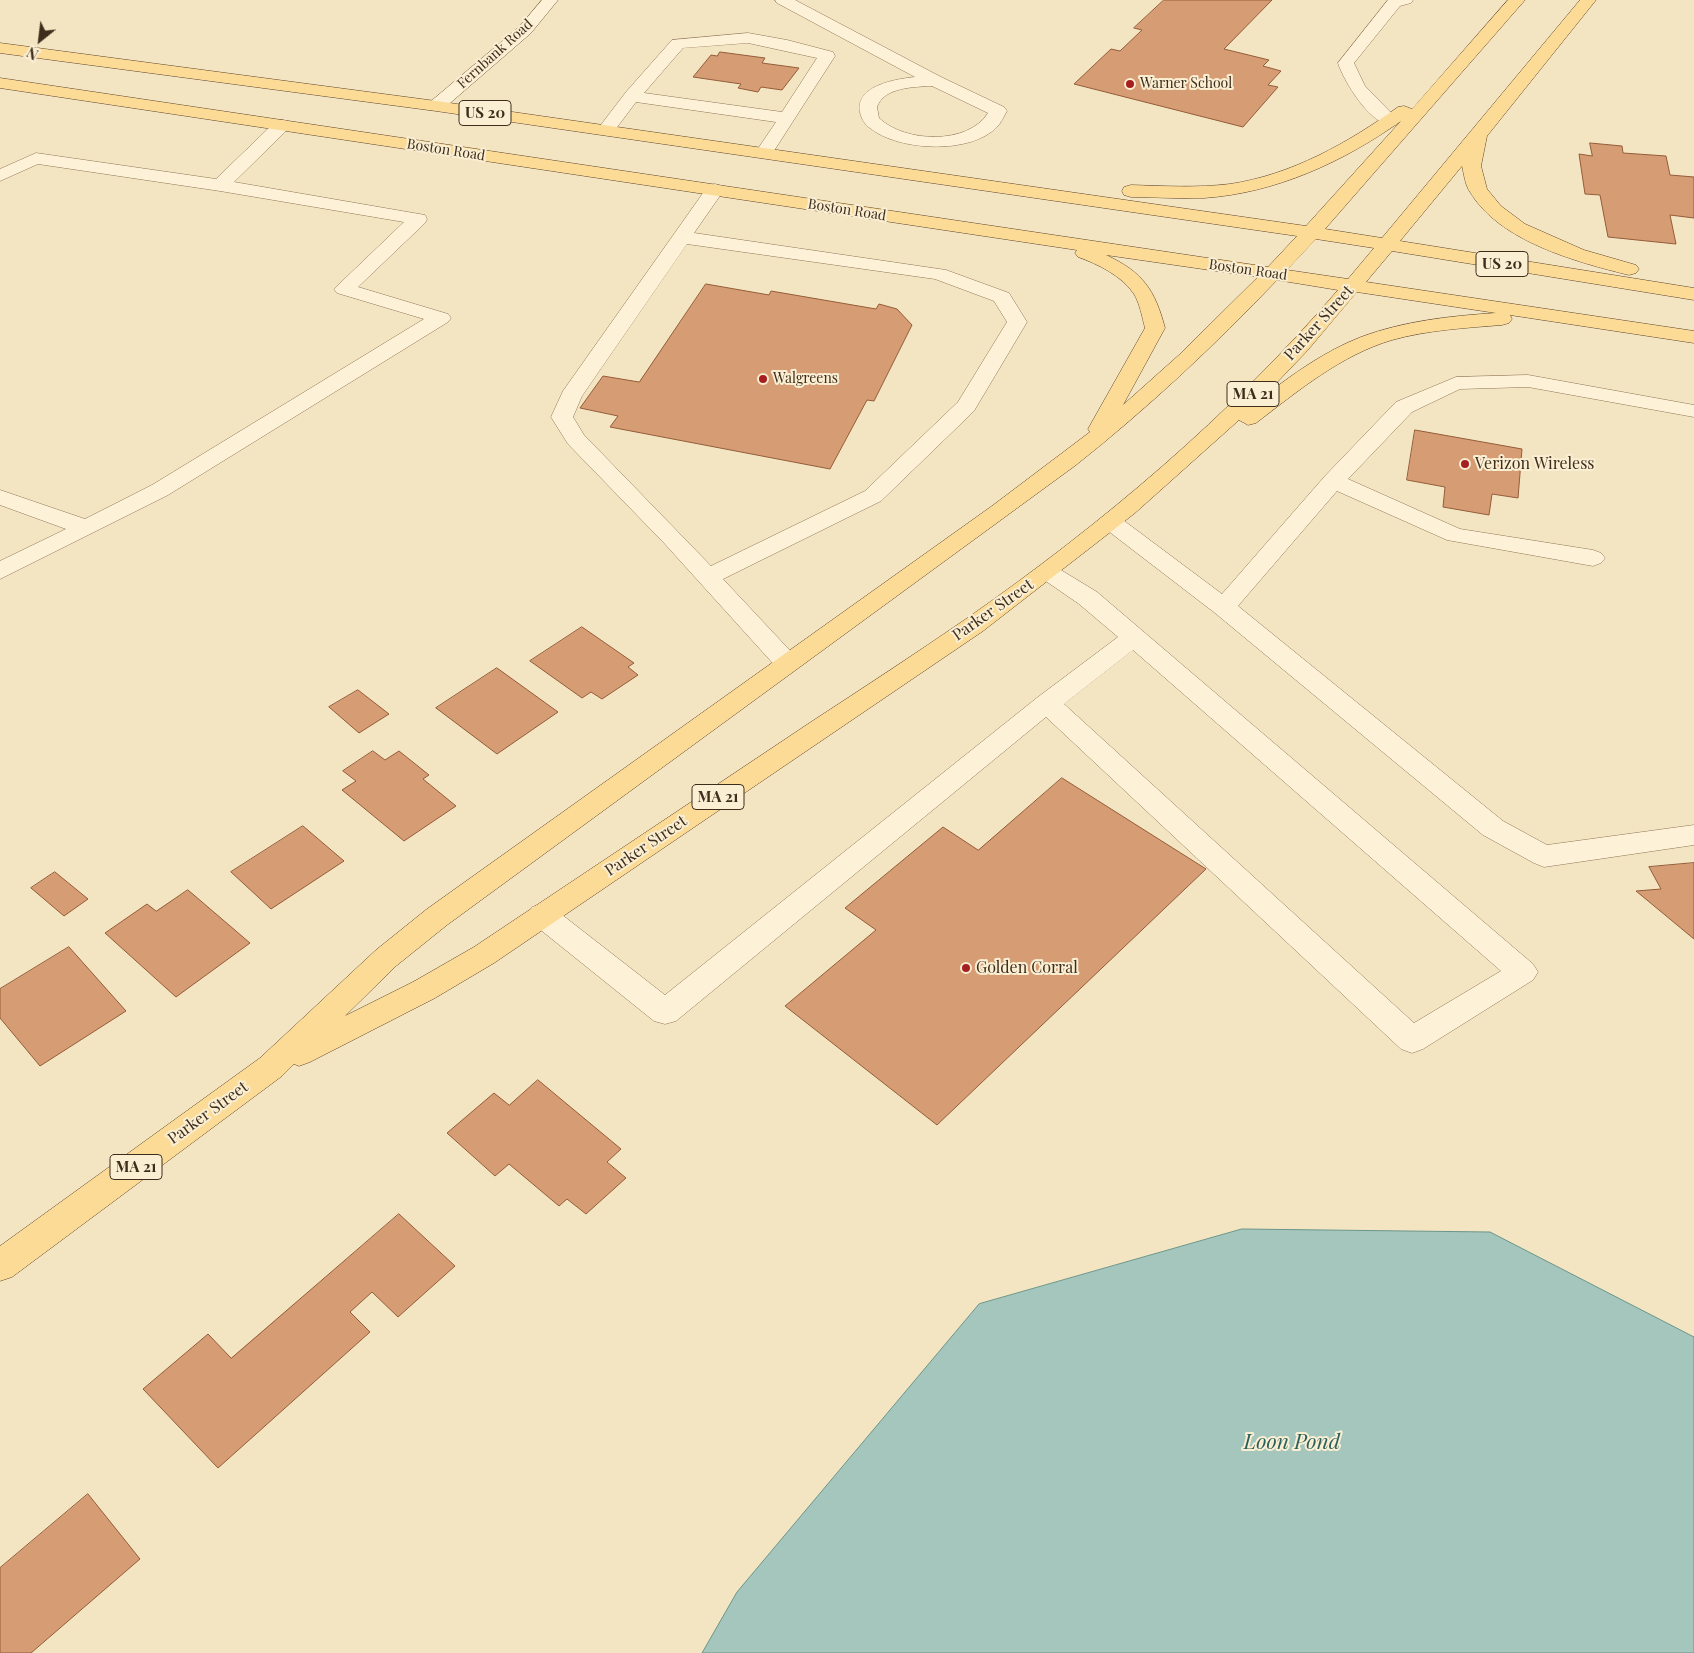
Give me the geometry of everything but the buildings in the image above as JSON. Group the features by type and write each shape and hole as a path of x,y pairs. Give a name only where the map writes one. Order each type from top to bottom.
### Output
{"main road":[{"name":"Fernbank Road","path":"436,106 525,30 550,0"},
{"path":"783,0 936,81 998,111 995,121 985,130 970,136 950,140 928,141 907,138 888,132 875,124 868,114 868,104 875,95 889,88 906,82 936,81"},
{"path":"1390,122 1369,102 1350,78 1346,63 1394,3 1405,0"},
{"name":"Parker Street","path":"0,1266 271,1067 386,958 437,917 787,663 986,523 1090,444 1215,334 1274,274 1517,0"},
{"name":"Parker Street","path":"271,1067 424,990 484,955 974,625 1048,572 1111,522 1226,420 1270,378 1387,245 1588,0"},
{"path":"606,130 632,96 678,43 748,38 787,45 827,56 764,153"},
{"name":"US 20","path":"0,48 436,106 968,182 1311,233 1694,294"},
{"name":"Boston Road","path":"0,83 1694,337"},
{"path":"632,96 787,118"},
{"path":"968,182 1126,191 1205,192 1267,181 1312,166 1390,122 1410,106 1431,96"},
{"path":"1487,124 1474,148 1470,161 1472,174 1485,200 1512,223 1543,242 1582,256 1694,283"},
{"path":"220,185 282,126"},
{"path":"0,176 36,158 220,185 418,219 344,289 441,318 160,490 0,571"},
{"path":"715,190 571,396 562,416 576,439 672,538 787,663"},
{"path":"1023,236 1093,256 1123,274 1144,293 1156,328 1090,444"},
{"path":"682,237 939,274 1002,297 1017,322 966,406 873,496 707,578"},
{"path":"1143,494 1320,367 1346,352 1387,335 1434,325 1510,319 1584,321 1624,327"},
{"path":"1224,607 1333,480 1404,406 1456,382 1528,382 1694,410"},
{"path":"1333,480 1455,535 1593,558"},
{"path":"0,497 86,528"},
{"path":"1111,522 1224,607 1493,828 1544,856 1694,835"},
{"path":"1047,703 1412,1040 1523,972 1088,598 1048,572"},
{"path":"542,915 665,1012 1047,703 1134,637"}],"water":[{"name":"Loon Pond","path":"1242,1229 1490,1232 1694,1337 1694,1653 702,1653 737,1592 979,1304"}],"place":[{"name":"Warner School","path":"1130,84"},
{"name":"Walgreens","path":"763,379"},
{"name":"Verizon Wireless","path":"1465,464"},
{"name":"Golden Corral","path":"966,968"}]}
